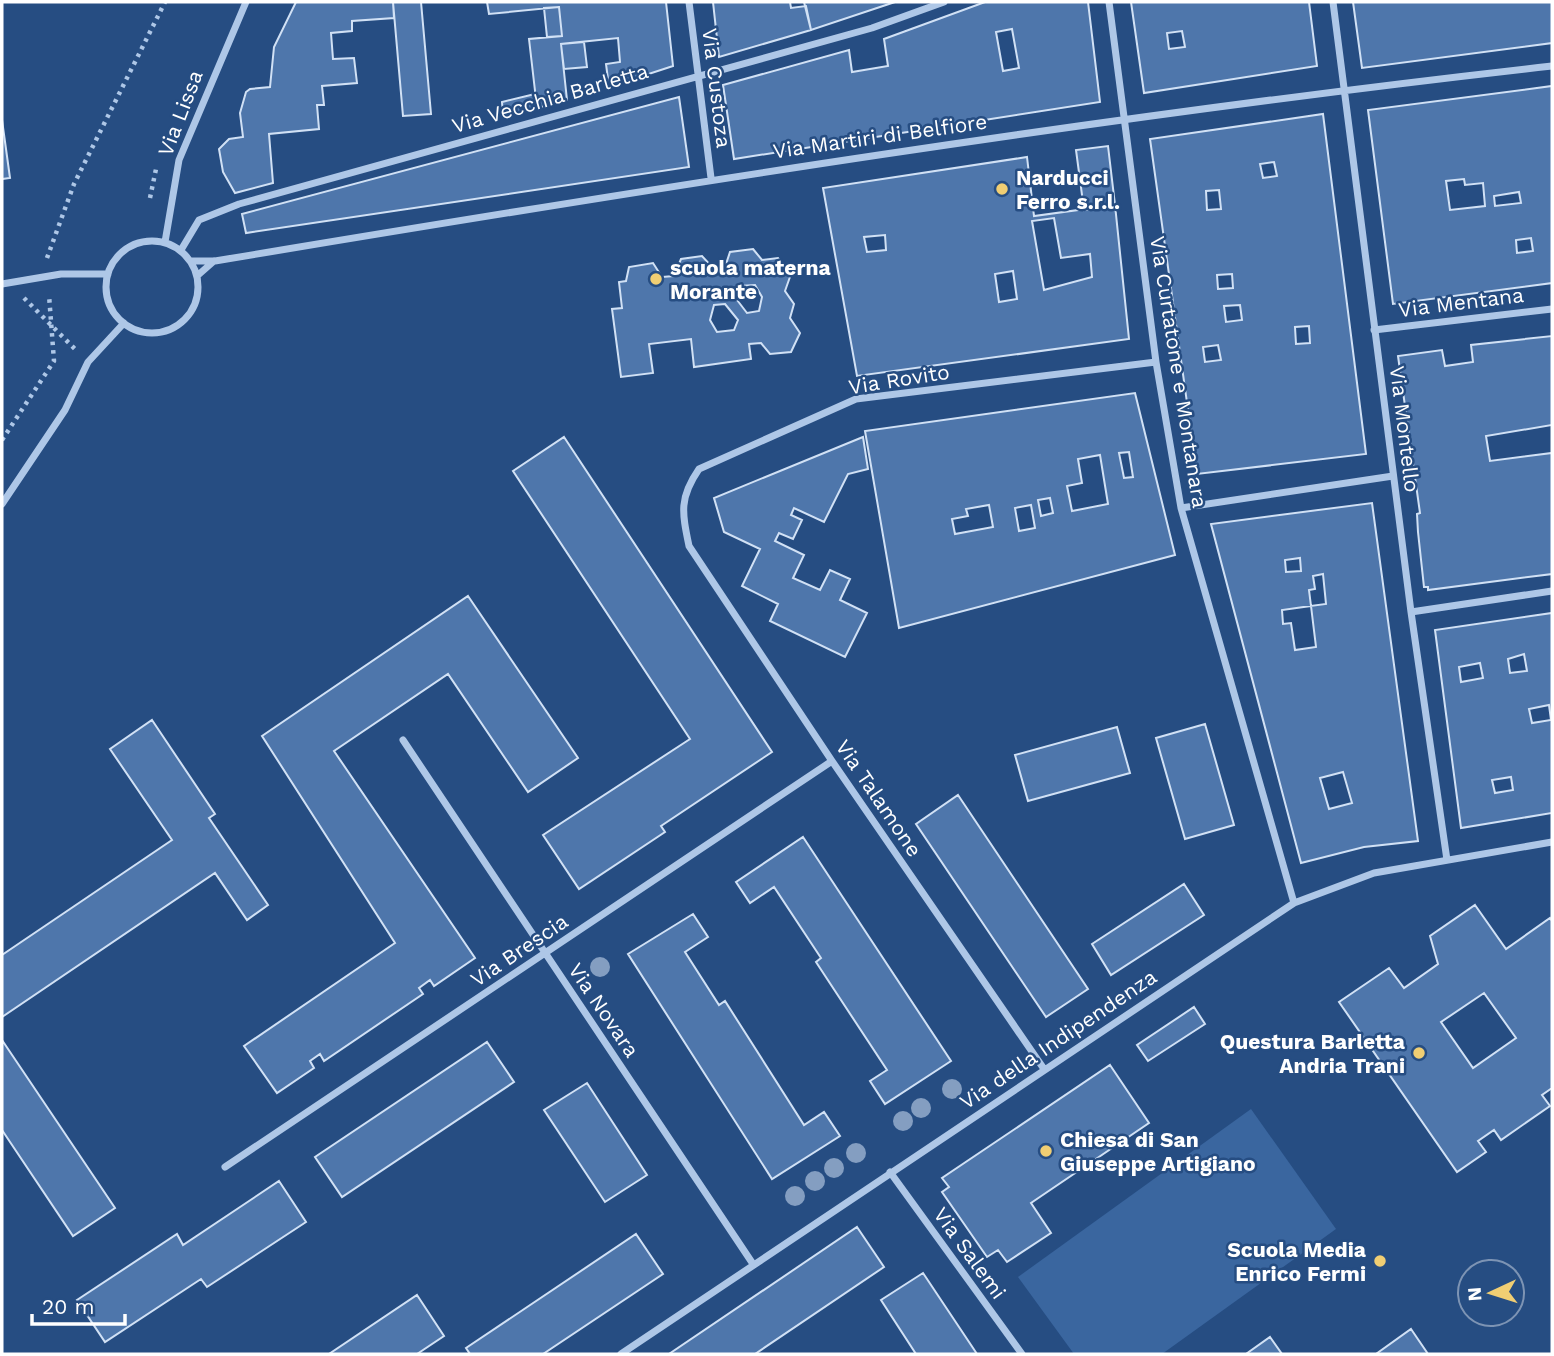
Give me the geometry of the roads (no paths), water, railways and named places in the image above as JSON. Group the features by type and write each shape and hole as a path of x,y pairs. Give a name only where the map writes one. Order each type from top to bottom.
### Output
{"street":[{"name":"Via Lissa","path":"165,242 178,160 246,2"},
{"name":"Via Custoza","path":"689,2 711,178"},
{"name":"Via Vecchia Barletta","path":"181,250 199,220 239,204 872,28 944,2"},
{"name":"Via Curtatone e Montanara","path":"1109,2 1156,362 1181,508 1294,903"},
{"name":"Via Montello","path":"1333,2 1411,612 1447,860"},
{"name":"Via Martiri di Belfiore","path":"191,261 215,261 711,178 1344,89 1552,66"},
{"path":"147,241 165,242 181,250 191,261 197,276 197,300 188,316 175,327 149,332 124,323 112,309 106,292 108,274 116,258 130,246 147,241"},
{"path":"197,276 215,261"},
{"path":"2,284 48,276 108,274"},
{"name":"Via Mentana","path":"1374,330 1552,309"},
{"path":"2,504 65,410 88,362 124,323"},
{"name":"Via Rovito","path":"688,546 683,517 684,491 699,469 856,399 1156,362"},
{"path":"1181,508 1393,475"},
{"name":"Via Talamone","path":"688,546 832,761 1045,1069"},
{"path":"1411,612 1552,591"},
{"name":"Via Novara","path":"402,740 753,1265"},
{"name":"Via Brescia","path":"225,1167 832,761"},
{"name":"Via della Indipendenza","path":"621,1354 1294,903 1374,873 1552,842"},
{"name":"Via Salemi","path":"890,1172 1022,1354"}],"place":[{"name":"Narducci Ferro s.r.l.","path":"1002,189"},
{"name":"scuola materna Morante","path":"656,279"},
{"name":"Questura Barletta Andria Trani","path":"1419,1053"},
{"name":"Chiesa di San Giuseppe Artigiano","path":"1046,1151"},
{"name":"Scuola Media Enrico Fermi","path":"1380,1261"}]}
